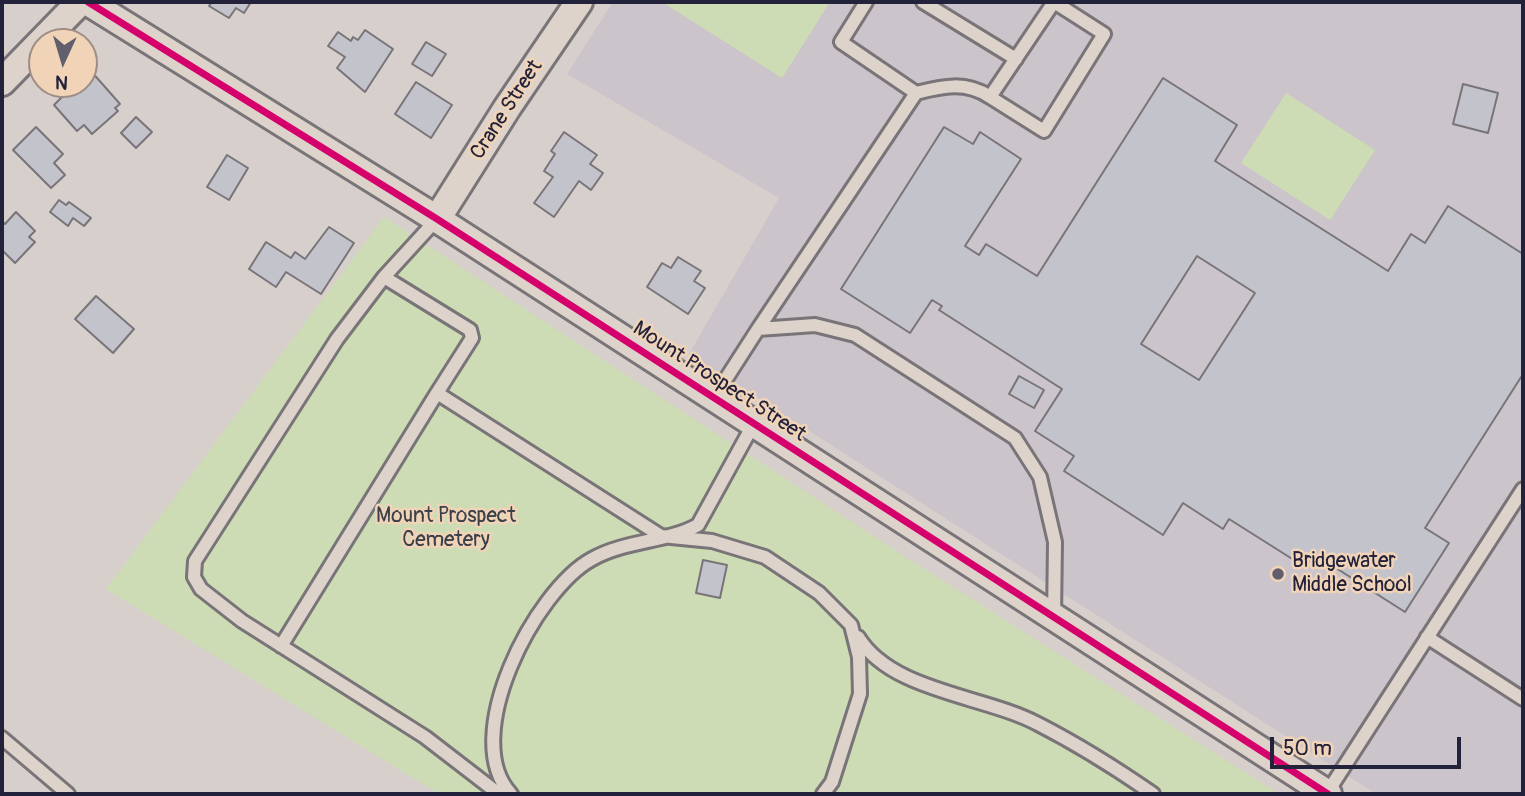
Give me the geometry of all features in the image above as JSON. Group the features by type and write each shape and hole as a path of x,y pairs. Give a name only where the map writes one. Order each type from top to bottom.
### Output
{"street":[{"path":"2,82 80,2"},
{"name":"Mount Prospect Street","path":"88,2 437,219 713,400 1327,794"},
{"name":"Crane Street","path":"437,219 507,108 579,2"}],"lane":[{"path":"866,2 841,42 916,93"},
{"path":"923,2 1016,59"},
{"path":"713,400 916,93 943,86 965,86 990,97 1044,131 1104,34 1054,2 990,97"},
{"path":"437,219 384,276 337,339 195,561 194,577 201,589 242,621 425,737 499,794"},
{"path":"281,646 472,338 470,330 384,276"},
{"path":"758,329 815,325 855,335 1015,438 1040,477 1055,542 1054,618"},
{"path":"437,393 661,536 712,541 765,557 819,593 850,625 877,660 900,675 985,702 1038,724 1153,794"},
{"path":"511,794 504,787 492,752 495,710 526,632 556,587 590,559 630,542 687,531 698,524 753,425"},
{"path":"1327,794 1523,489"},
{"path":"823,794 832,782 860,694 859,657 850,625"},
{"path":"1427,637 1523,699"},
{"path":"2,738 68,794"}],"shaded area":[{"name":"Bridgewater Middle School","path":"613,2 1523,2 1523,794 1376,794 689,354 779,198 567,74"}],"green space":[{"path":"662,2 830,2 782,78"},
{"path":"1286,93 1375,150 1330,220 1241,163"},
{"name":"Mount Prospect Cemetery","path":"384,217 901,554 1279,794 439,794 106,589"}],"building":[{"path":"212,2 251,2 244,13 236,8 229,18 209,6"},
{"path":"365,30 393,49 365,92 337,68 345,57 328,46 338,32 351,41 353,37 358,40"},
{"path":"426,42 446,54 432,76 412,64"},
{"path":"1163,78 1237,125 1215,161 1388,271 1411,234 1425,243 1448,206 1523,254 1523,374 1425,528 1449,543 1405,612 1314,554 1305,567 1229,519 1223,529 1183,503 1163,535 1064,471 1074,456 1035,431 1062,389 939,310 942,306 932,300 910,333 841,289 944,127 973,144 980,132 1021,159 965,246 979,255 986,244 1037,276","holes":["1197,256 1255,293 1199,380 1141,344"]},
{"path":"98,79 120,104 115,108 118,111 92,134 84,125 77,131 54,105 61,98 98,98"},
{"path":"416,82 452,105 431,138 395,114"},
{"path":"1463,84 1498,93 1488,133 1453,124"},
{"path":"136,117 152,132 136,148 121,133"},
{"path":"36,127 63,154 54,163 65,175 51,188 13,150"},
{"path":"564,132 597,155 590,164 603,173 591,190 579,181 554,217 534,203 553,177 544,171 555,154 551,151"},
{"path":"227,155 248,168 229,200 207,187"},
{"path":"59,200 66,205 69,202 91,218 84,226 73,218 68,226 50,212"},
{"path":"16,212 35,231 29,237 35,242 15,263 2,250 2,221 5,224"},
{"path":"329,227 354,243 321,294 286,272 276,287 249,269 266,242 291,258 295,252 305,259"},
{"path":"678,257 701,271 694,281 705,288 688,314 647,287 662,263 671,268"},
{"path":"96,296 134,329 113,353 75,319"},
{"path":"1019,376 1044,390 1034,408 1009,394"},
{"path":"703,560 727,565 720,598 696,593"}],"cycle path":[{"path":"88,2 437,219 1328,794"}],"place":[{"name":"Bridgewater Middle School","path":"1278,574"}]}
